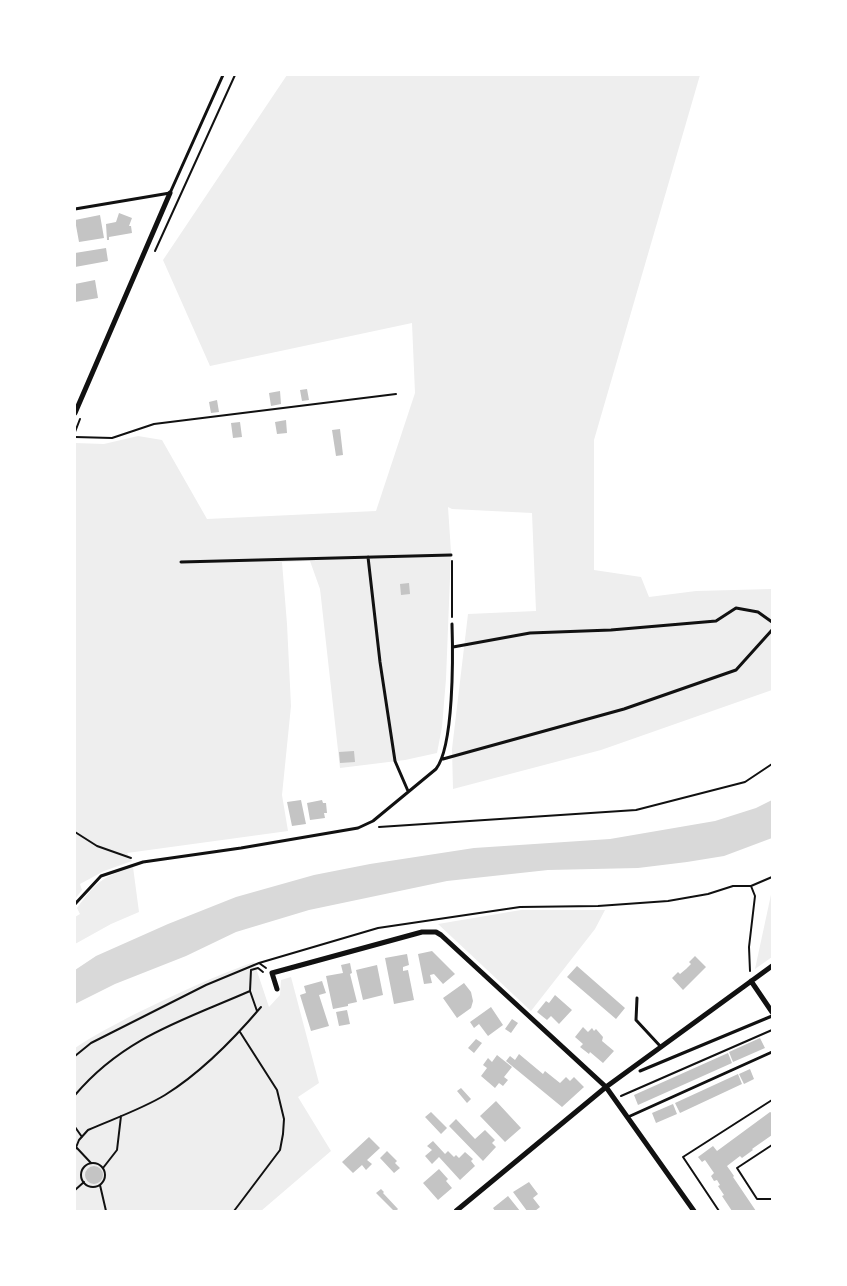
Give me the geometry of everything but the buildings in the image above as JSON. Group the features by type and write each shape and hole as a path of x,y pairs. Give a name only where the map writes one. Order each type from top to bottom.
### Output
{"street":[{"path":"75,413 170,193"},
{"path":"277,988 272,973 422,932 436,932 447,938 606,1087 694,1211"},
{"path":"456,1211 606,1087 772,966"},
{"path":"751,981 772,1012"}],"lane":[{"path":"75,209 170,193 223,75"},
{"path":"181,562 451,555"},
{"path":"368,557 380,662 395,761 408,791"},
{"path":"453,647 530,633 611,630 716,622 736,608 758,612 772,622"},
{"path":"75,904 101,876 142,862 241,848 358,828 373,821 436,769 443,759 450,710 453,647 452,624"},
{"path":"443,759 624,709 736,670 772,630"},
{"path":"636,998 636,1020 662,1047"},
{"path":"640,1071 772,1016"},
{"path":"627,1118 772,1052"}],"path":[{"path":"155,251 235,75"},
{"path":"75,437 112,438 154,424 396,394"},
{"path":"75,432 83,414"},
{"path":"451,555 452,624"},
{"path":"378,827 636,810 745,782 772,764"},
{"path":"75,832 97,846 142,862"},
{"path":"75,1056 91,1043 206,985 260,963 378,928 520,906 641,904 708,894 733,886 751,886 772,877"},
{"path":"751,886 754,896 749,947 751,981"},
{"path":"260,963 272,973"},
{"path":"257,1012 250,991 251,970 258,968 265,974 272,973"},
{"path":"75,1095 88,1080 133,1044 174,1023 250,991"},
{"path":"91,1164 76,1148 88,1130 164,1095 199,1070 240,1032 261,1007"},
{"path":"614,1099 772,1030"},
{"path":"234,1211 280,1150 284,1134 284,1119 277,1090 240,1032"},
{"path":"719,1211 683,1157 772,1100"},
{"path":"103,1168 97,1164 91,1164 83,1170 82,1178 84,1182 92,1187 100,1185 104,1180 103,1168 117,1150 121,1116"},
{"path":"75,1128 82,1137"},
{"path":"772,1145 737,1168 757,1199 772,1199"},
{"path":"75,1190 84,1182"},
{"path":"100,1185 106,1211"}],"shaded area":[{"path":"287,75 700,75 594,440 594,570 641,577 649,597 696,591 772,589 772,690 601,750 453,789 452,749 468,614 536,611 532,513 452,509 448,507 451,552 446,679 442,727 437,753 405,760 340,768 320,589 310,561 282,562 291,706 282,795 288,831 127,853 132,861 104,871 80,884 82,890 75,899 75,443 104,444 138,436 162,440 207,519 376,511 415,393 412,323 210,366 163,260"},
{"path":"772,800 772,838 724,856 638,868 548,870 447,881 309,910 236,932 186,956 115,984 75,1004 75,970 96,956 168,924 236,897 314,875 370,864 474,848 610,839 715,821 756,808"},
{"path":"133,867 139,912 111,924 75,944 75,917 80,914 77,908 100,882"},
{"path":"772,890 772,957 755,969"},
{"path":"521,910 605,910 595,929 531,1011 438,924"},
{"path":"254,962 269,1007 280,995 281,980 291,977 319,1083 298,1097 331,1151 261,1211 75,1211 75,1048 135,1014 208,980"}]}
